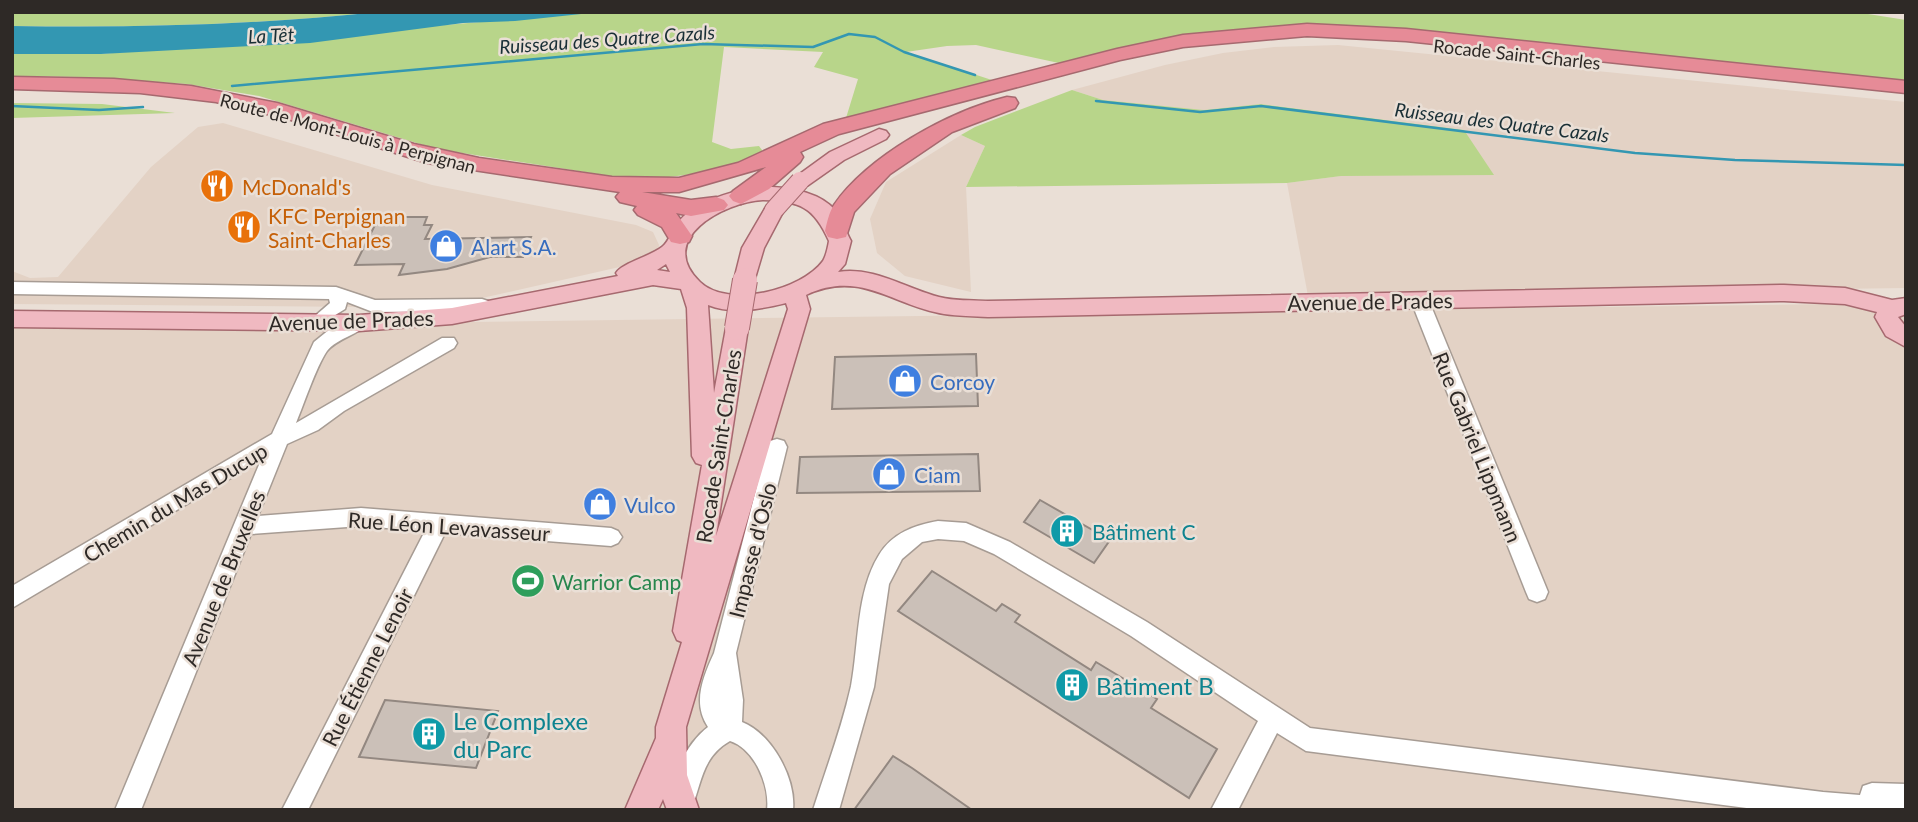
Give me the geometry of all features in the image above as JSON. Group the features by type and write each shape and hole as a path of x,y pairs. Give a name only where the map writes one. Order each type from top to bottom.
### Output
{"highway":[{"name":"Rocade Saint-Charles","path":"1230,36 1307,30 1406,35 1906,86"},
{"path":"409,150 479,165 612,184 679,185 746,168 841,126 1169,44 1230,36"},
{"path":"879,135 903,124 1077,72 1183,44 1230,36"},
{"name":"Rocade Saint-Charles","path":"1129,65 1217,45 1336,38 1906,95"},
{"path":"741,196 761,184 794,156 848,131 962,103 1169,44"},
{"path":"879,135 1129,65"},
{"path":"838,240 843,209 858,191 882,169 944,127 979,111 1129,65"},
{"name":"Route de Mont-Louis à Perpignan","path":"12,83 118,86 216,96 294,115 481,170 596,195"},
{"name":"Route de Mont-Louis à Perpignan","path":"12,92 112,94 225,108 271,119 365,150 446,172 596,195"},
{"path":"596,195 691,208 716,205"},
{"path":"596,195 667,217 675,223 678,242"}],"main road":[{"name":"Rocade Saint-Charles","path":"641,810 657,777 671,726 745,279 753,248 774,210 800,181 837,156 879,135"},
{"path":"689,284 705,295 733,302 765,301 804,289 825,274 838,240 820,209 802,199 766,193 741,196 716,205 695,218 678,242 677,265 689,284 698,308 703,391 703,534"},
{"name":"Avenue de Prades","path":"838,240 863,268 887,277 986,302 1021,306"},
{"name":"Avenue de Prades","path":"12,312 324,316 482,305 627,273 651,264 678,242"},
{"name":"Avenue de Prades","path":"804,289 852,277 870,280 943,306 988,309 1021,306 1719,296 1830,302 1898,319"},
{"name":"Avenue de Prades","path":"12,319 359,323 452,316 653,278 689,284"},
{"path":"671,726 804,289"},
{"name":"Rocade Saint-Charles","path":"671,726 671,775 682,808"}],"street":[{"path":"12,288 335,293 373,306 482,305"},
{"path":"324,316 338,305 335,293"},
{"name":"Rue Gabriel Lippmann","path":"1419,301 1537,592"},
{"path":"299,324 312,330 320,347 341,330 359,323"},
{"name":"Chemin du Mas Ducup","path":"12,598 279,439 311,425 337,406 448,343"},
{"name":"Avenue de Bruxelles","path":"128,810 279,439 320,347"},
{"name":"Chemin du Mas Ducup","path":"293,410 337,406"},
{"name":"Impasse d'Oslo","path":"729,729 734,709 725,653 778,447"},
{"name":"Rue Léon Levavasseur","path":"245,526 361,517 611,537"},
{"name":"Rue Étienne Lenoir","path":"295,810 439,524"},
{"path":"826,810 862,687 877,584 887,561 917,534 966,532 1002,548 1139,629 1306,739 1832,807 1894,810"},
{"path":"1224,810 1272,718"},
{"path":"682,808 691,765 698,750 714,736 729,729 745,734 760,748 778,787 782,804 780,810"},
{"path":"1832,807 1875,795 1906,797"}],"shaded area":[{"path":"1338,45 1906,102 1906,288 1308,296 1287,183 1341,176 1464,130 1262,104 1204,110 1103,100 1072,90 1165,65 1223,53 1274,47"},
{"path":"223,123 432,185 636,225 653,232 659,245 658,251 624,266 482,298 455,301 360,307 12,304 12,271 30,278 58,277 151,167 198,127"},
{"path":"961,135 985,146 966,187 971,292 905,276 877,253 870,219 886,182"},
{"path":"1906,303 1906,810 12,810 12,328"}],"green space":[{"path":"12,12 378,12 241,23 58,27 12,26"},
{"path":"600,12 1868,14 1906,20 1906,82 1305,25 1196,33 1148,42 1068,65 976,45 906,52 1001,83 846,118 858,79 814,67 823,52 724,47 712,142 731,149 759,146 765,154 717,171 661,178 623,178 437,149 259,96 187,84 82,77 12,76 12,54 101,54"},
{"path":"1072,90 1103,100 1204,110 1261,104 1464,130 1494,175 1341,176 1287,183 966,187 985,146 961,135 975,127"},
{"path":"12,103 102,104 175,113 12,118"}],"water":[{"name":"La Têt","path":"378,12 600,12 515,21 463,23 310,43 101,54 12,54 12,26 195,25"}],"building":[{"name":"Alart S.A.","path":"379,217 427,217 424,225 432,225 425,239 531,237 523,257 490,257 447,269 399,275 404,264 355,265"},
{"name":"Corcoy","path":"976,354 978,406 832,409 835,357"},
{"name":"Ciam","path":"978,454 980,491 797,493 800,457"},
{"name":"Bâtiment C","path":"1040,500 1110,540 1094,563 1024,522"},
{"name":"Bâtiment B","path":"932,571 996,611 1002,604 1020,615 1015,622 1091,670 1096,662 1157,699 1151,708 1217,749 1189,798 898,611"},
{"name":"Le Complexe du Parc","path":"385,700 498,711 476,768 359,757"},
{"path":"893,756 912,768 972,810 854,810"}],"waterway":[{"name":"Ruisseau des Quatre Cazals","path":"232,86 703,44 813,47 849,34 875,37 904,52 975,75"},
{"name":"Ruisseau des Quatre Cazals","path":"1096,101 1200,112 1261,106 1635,153 1735,160 1906,165"},
{"name":"Ruisseau des Quatre Cazals","path":"12,106 99,110 143,107"}],"place":[{"name":"McDonald's","path":"217,186"},
{"name":"KFC Perpignan Saint-Charles","path":"244,227"},
{"name":"Alart S.A.","path":"446,246"},
{"name":"Corcoy","path":"905,381"},
{"name":"Ciam","path":"889,474"},
{"name":"Vulco","path":"600,504"},
{"name":"Bâtiment C","path":"1067,531"},
{"name":"Warrior Camp","path":"528,581"},
{"name":"Bâtiment B","path":"1072,685"},
{"name":"Le Complexe du Parc","path":"429,734"}]}
